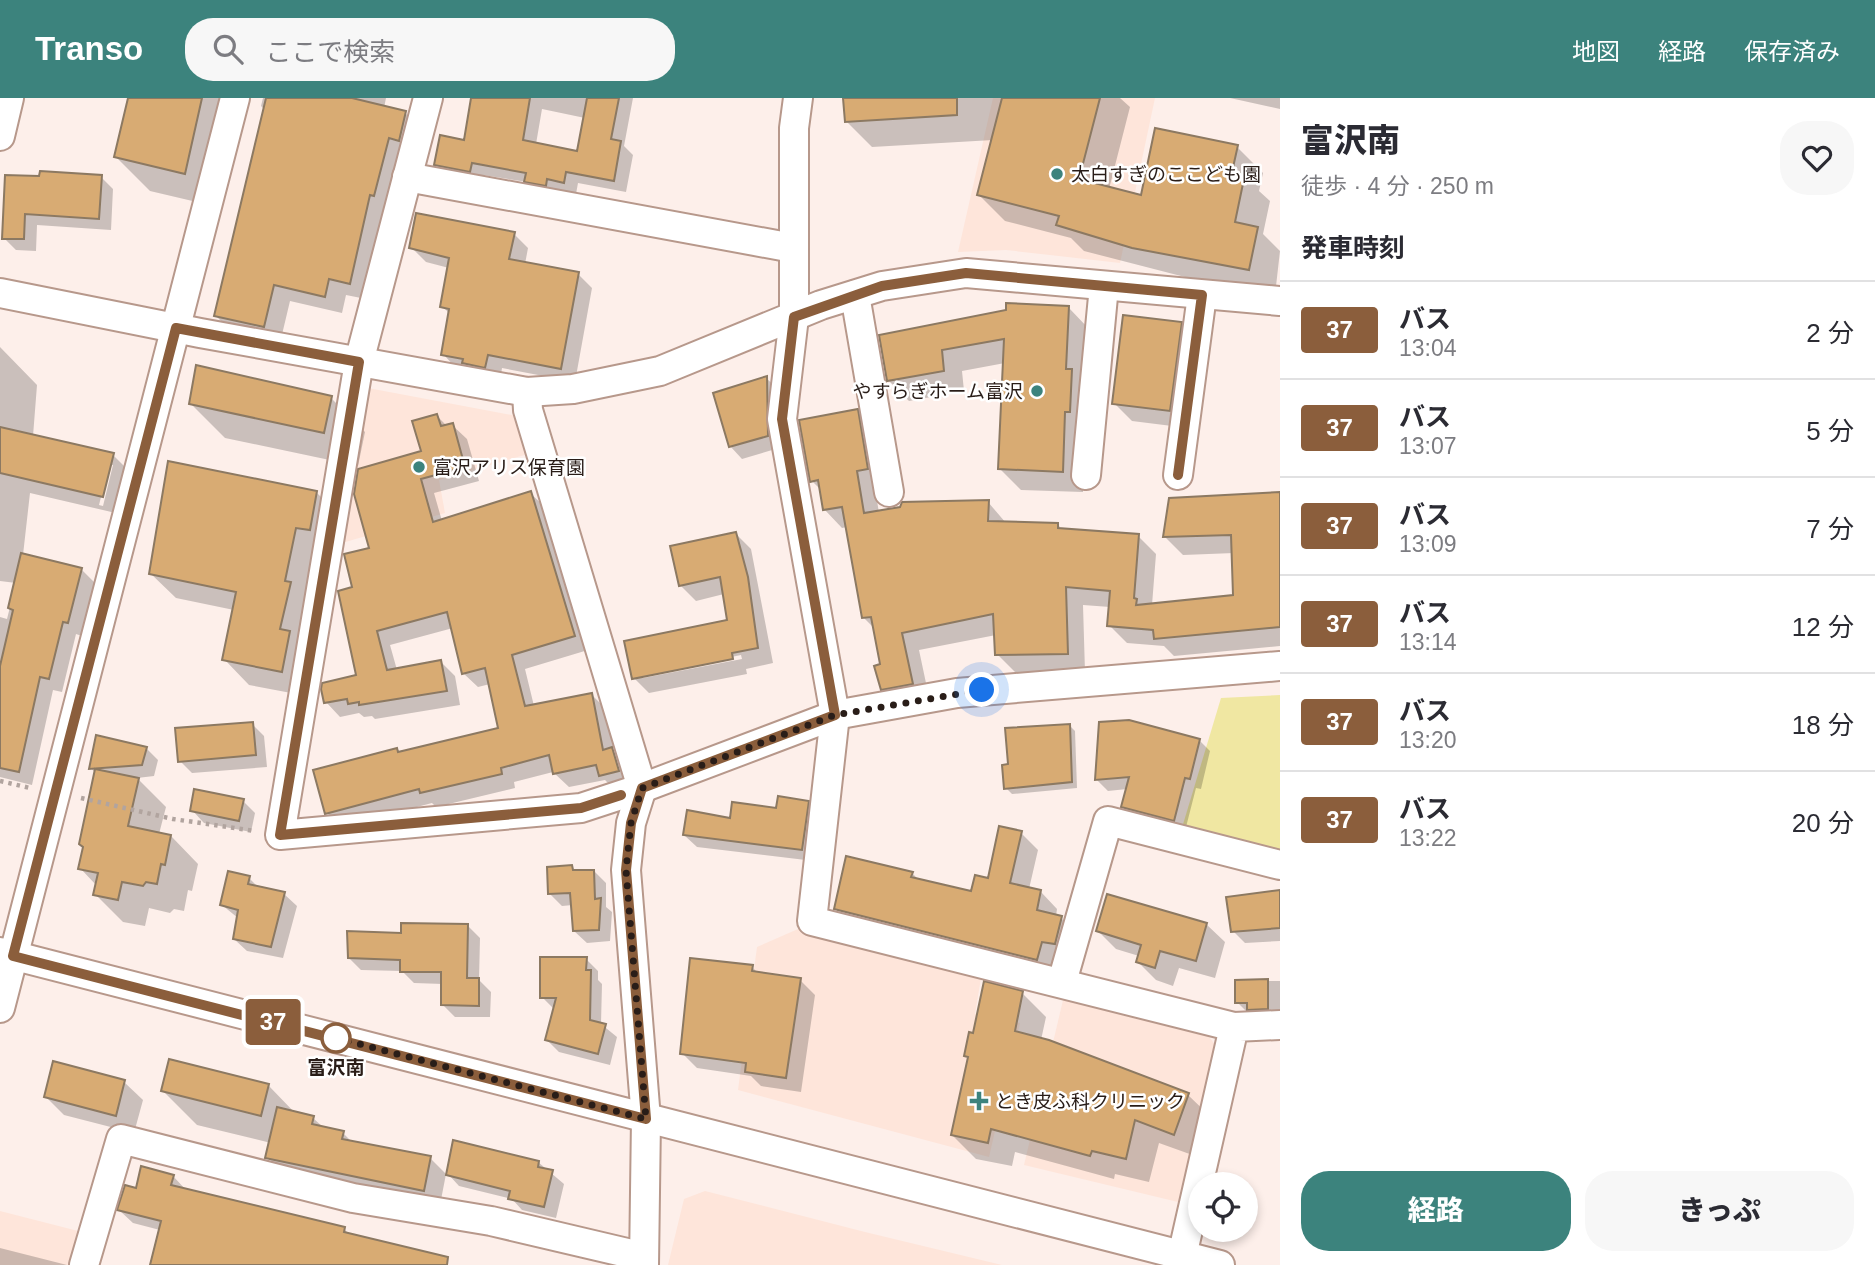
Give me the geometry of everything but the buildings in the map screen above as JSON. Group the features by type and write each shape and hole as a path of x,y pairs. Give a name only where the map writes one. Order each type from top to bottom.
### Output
{"street":[{"path":"0,1009 7,954 176,328 235,98"},
{"path":"428,98 359,362 280,835 581,808 642,788 835,715 957,693 1280,666"},
{"path":"798,98 794,128 794,317 782,419 835,715 812,921 955,962 1062,982 1234,1027 1280,1025"},
{"path":"0,136 7,99"},
{"path":"407,177 793,248"},
{"path":"0,293 527,392 573,390 660,371 794,317 882,286 966,273 1280,301"},
{"path":"1086,475 1104,286"},
{"path":"855,295 889,492"},
{"path":"1178,475 1202,295"},
{"path":"84,1265 121,1139 353,1198 491,1221 644,1261 646,1119 626,870 631,823 642,788 528,410 527,392"},
{"path":"1062,982 1108,821 1280,865"},
{"path":"7,954 1181,1260 1220,1265"},
{"path":"1181,1260 1234,1027"}],"path":[{"path":"0,781 34,789"},
{"path":"70,796 173,819 280,835"}],"shaded area":[{"name":"太白すぎのここども園","path":"993,98 1155,98 1120,263 1006,250 958,252"},
{"name":"富沢アリス保育園","path":"368,388 517,416 528,454 439,480 445,513 342,543"},
{"path":"1280,695 1280,856 1181,831 1221,698"},
{"path":"798,929 981,978 975,1014 1020,1023 989,1157 738,1090 757,947"},
{"path":"1064,996 1203,1029 1216,1046 1178,1202 1024,1165"},
{"path":"705,1191 1002,1265 668,1265 684,1199"},
{"path":"0,1211 82,1232 74,1265 0,1265"}],"bus line":[{"name":"37","path":"621,795 581,808 280,835 359,362 176,328 13,956 646,1119 626,870 631,823 642,788 835,715 782,419 794,317 821,305 882,286 966,273 1202,295 1178,475"}],"place":[{"name":"太白すぎのここども園","path":"1057,174"},
{"name":"やすらぎホーム富沢","path":"1037,391"},
{"name":"富沢アリス保育園","path":"419,467"},
{"name":"富沢南","path":"336,1038"},
{"name":"とき皮ふ科クリニック","path":"979,1101"}],"route":[{"path":"336,1038 646,1119 626,870 631,823 642,788 835,715 982,690"}]}
